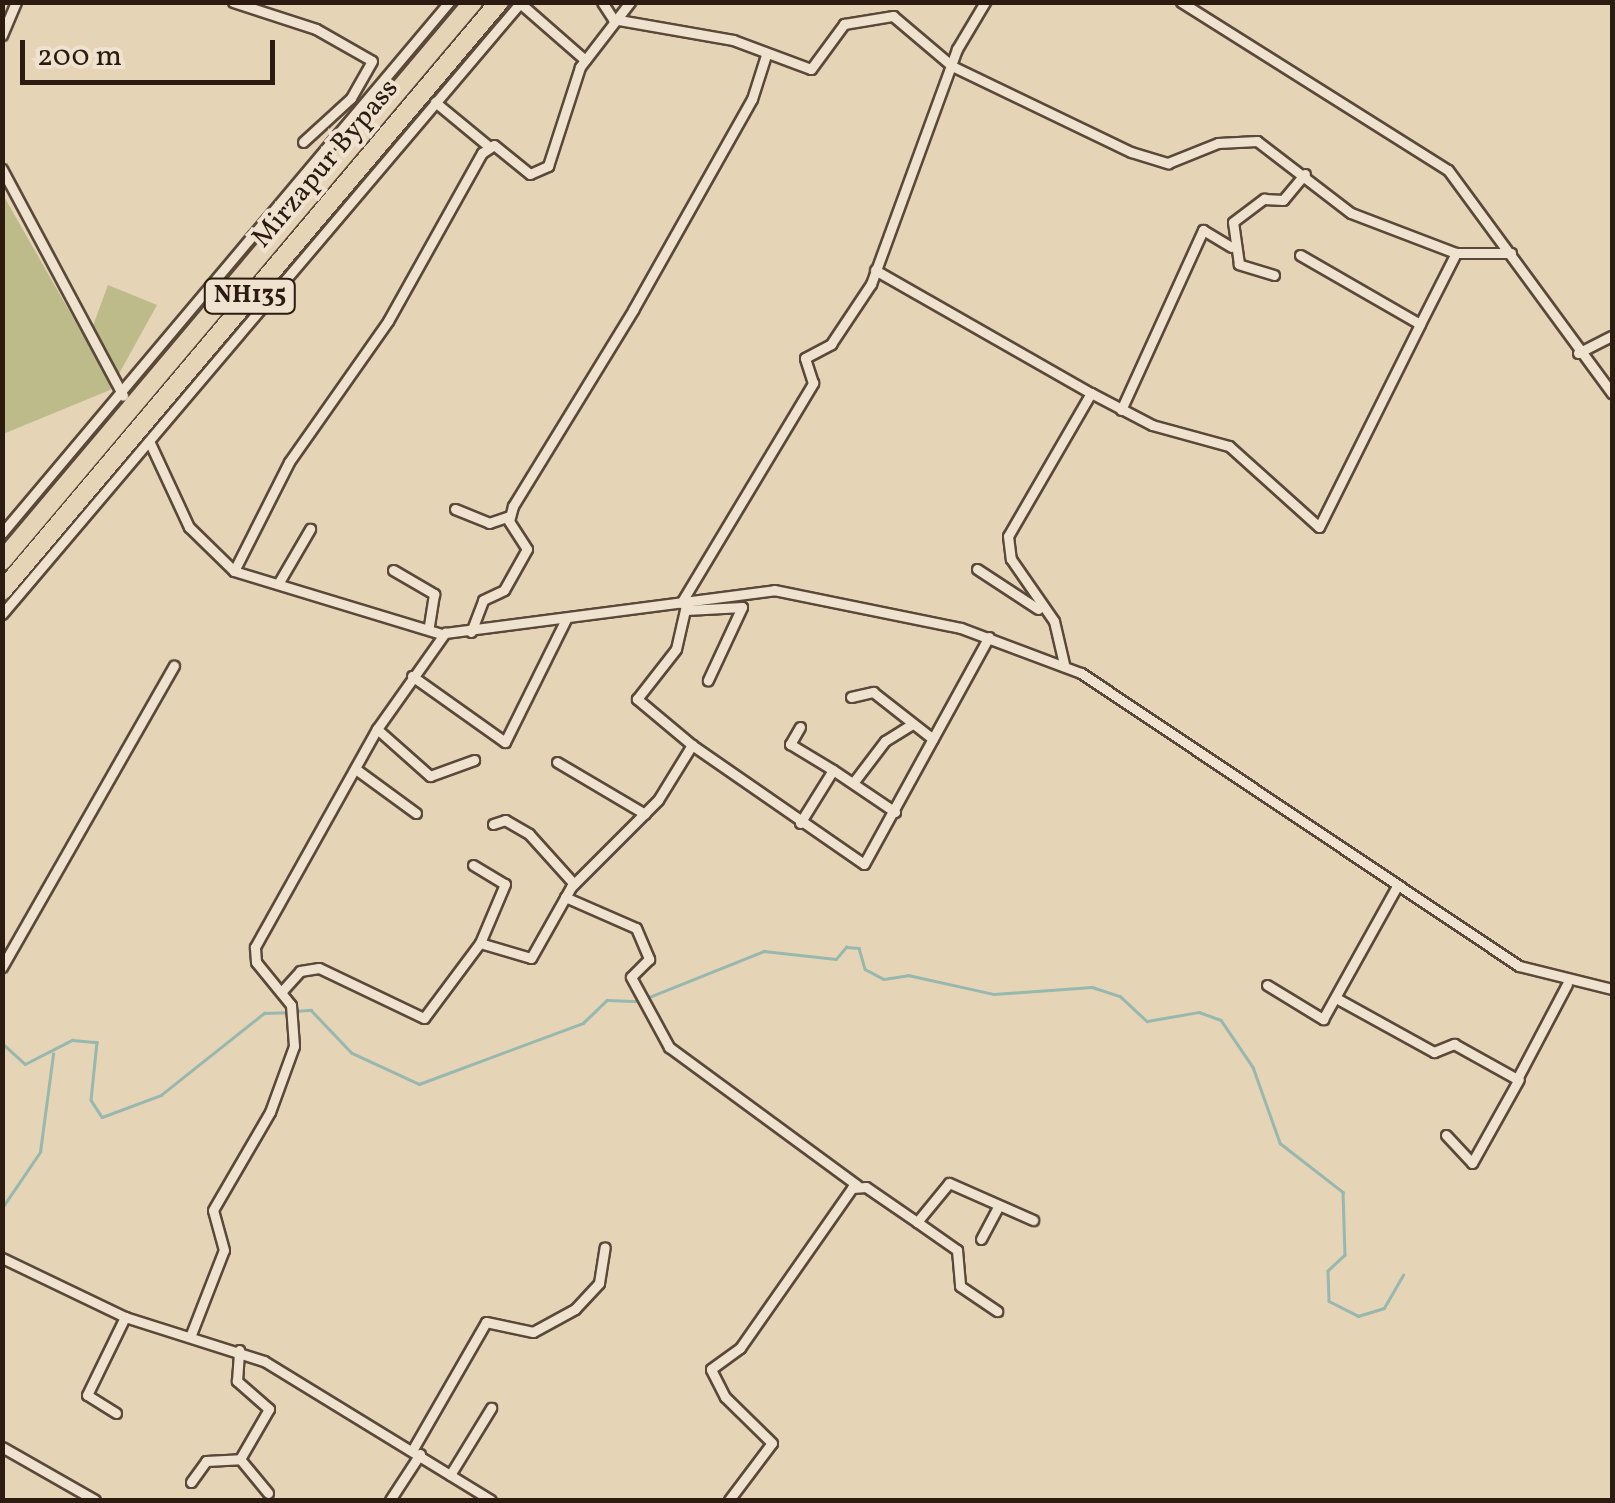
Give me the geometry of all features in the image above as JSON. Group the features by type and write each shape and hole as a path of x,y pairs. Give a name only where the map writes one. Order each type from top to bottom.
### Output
{"highway":[{"name":"NH135","path":"2,561 473,2"},
{"name":"Mirzapur Bypass","path":"2,591 499,2"}],"street":[{"path":"2,35 16,2"},
{"path":"233,2 316,29 386,80"},
{"path":"2,533 124,399 450,2"},
{"path":"602,2 621,19 734,40 766,55 814,68 844,24 869,13 893,16 952,66 1162,164 1244,139 1306,174 1351,213 1456,254 1511,252"},
{"path":"435,102 520,171 548,166 585,60 621,19 630,2"},
{"path":"985,2 952,66 875,270 834,341 805,358 813,383 685,605 676,649 637,700 692,745 864,864 987,640"},
{"path":"1181,2 1448,170 1511,252 1578,353 1612,393"},
{"path":"2,614 521,3 585,60"},
{"path":"455,509 489,524 509,516 752,100 766,55"},
{"path":"303,142 373,68"},
{"path":"234,571 289,462 381,333 487,146"},
{"path":"2,170 124,399"},
{"path":"1230,247 1236,216 1283,200 1306,174"},
{"path":"1121,410 1203,230 1230,247 1242,267 1274,275"},
{"path":"875,270 1121,410 1229,446 1319,528 1456,254"},
{"path":"1300,255 1420,324"},
{"path":"1578,353 1612,336"},
{"path":"1041,610 1008,536 1092,393"},
{"path":"149,441 189,527 234,571 442,634 814,592 987,640 1064,667 1519,966 1567,984 1611,986"},
{"path":"470,632 484,600 504,590 527,549 509,516"},
{"path":"278,584 310,529"},
{"path":"976,569 1054,621 1064,667"},
{"path":"393,570 434,594 429,627"},
{"path":"685,605 742,607 708,680"},
{"path":"412,676 505,742 566,619"},
{"path":"190,1337 224,1250 213,1210 290,1064 294,1017 283,990 256,962 255,947 358,770 377,729 442,634"},
{"path":"2,967 174,666"},
{"path":"851,696 873,692 933,739"},
{"path":"853,783 885,741 911,725"},
{"path":"800,727 790,744 895,812"},
{"path":"377,729 430,776 474,760"},
{"path":"480,943 531,958 574,884 645,814 692,745"},
{"path":"557,762 645,814"},
{"path":"358,770 416,814"},
{"path":"800,823 833,770"},
{"path":"492,824 506,820 529,834 574,884"},
{"path":"283,990 300,971 319,968 428,1018 480,943 504,884 473,865"},
{"path":"1267,984 1319,1019 1336,998 1396,886"},
{"path":"565,896 636,928 649,959 633,966 641,994 669,1047 856,1185 957,1250 960,1286 997,1311"},
{"path":"1446,1136 1472,1163 1567,984"},
{"path":"1336,998 1434,1052 1454,1044 1519,1079"},
{"path":"917,1222 947,1182 1032,1220"},
{"path":"729,1500 772,1443 725,1398 710,1369 740,1348 856,1185"},
{"path":"981,1240 998,1207"},
{"path":"390,1500 486,1322 533,1332 575,1308 599,1283 605,1248"},
{"path":"2,1258 125,1317 239,1350 492,1500"},
{"path":"116,1412 87,1395 125,1317"},
{"path":"239,1350 237,1381 269,1406 240,1459"},
{"path":"450,1475 491,1408"},
{"path":"2,1447 94,1500"},
{"path":"190,1482 206,1462 240,1459"},
{"path":"240,1459 268,1493"}],"shaded area":[{"path":"2,193 87,342 108,285 157,305 110,390 3,434"}],"waterway":[{"path":"647,998 764,951 836,959 846,947 859,948 865,969 884,979 908,975 994,994 1092,987 1120,996 1147,1021 1199,1012 1221,1020 1253,1067 1280,1143 1343,1192 1345,1255 1328,1271 1329,1301 1358,1316 1384,1308 1403,1275"},
{"path":"295,1011 311,1010 352,1053 419,1084 583,1023 607,1000 639,1001"},
{"path":"2,1043 25,1064 72,1040 97,1042 91,1100 102,1117 161,1095 264,1013 288,1012"},
{"path":"2,1208 40,1152 53,1054"}]}
